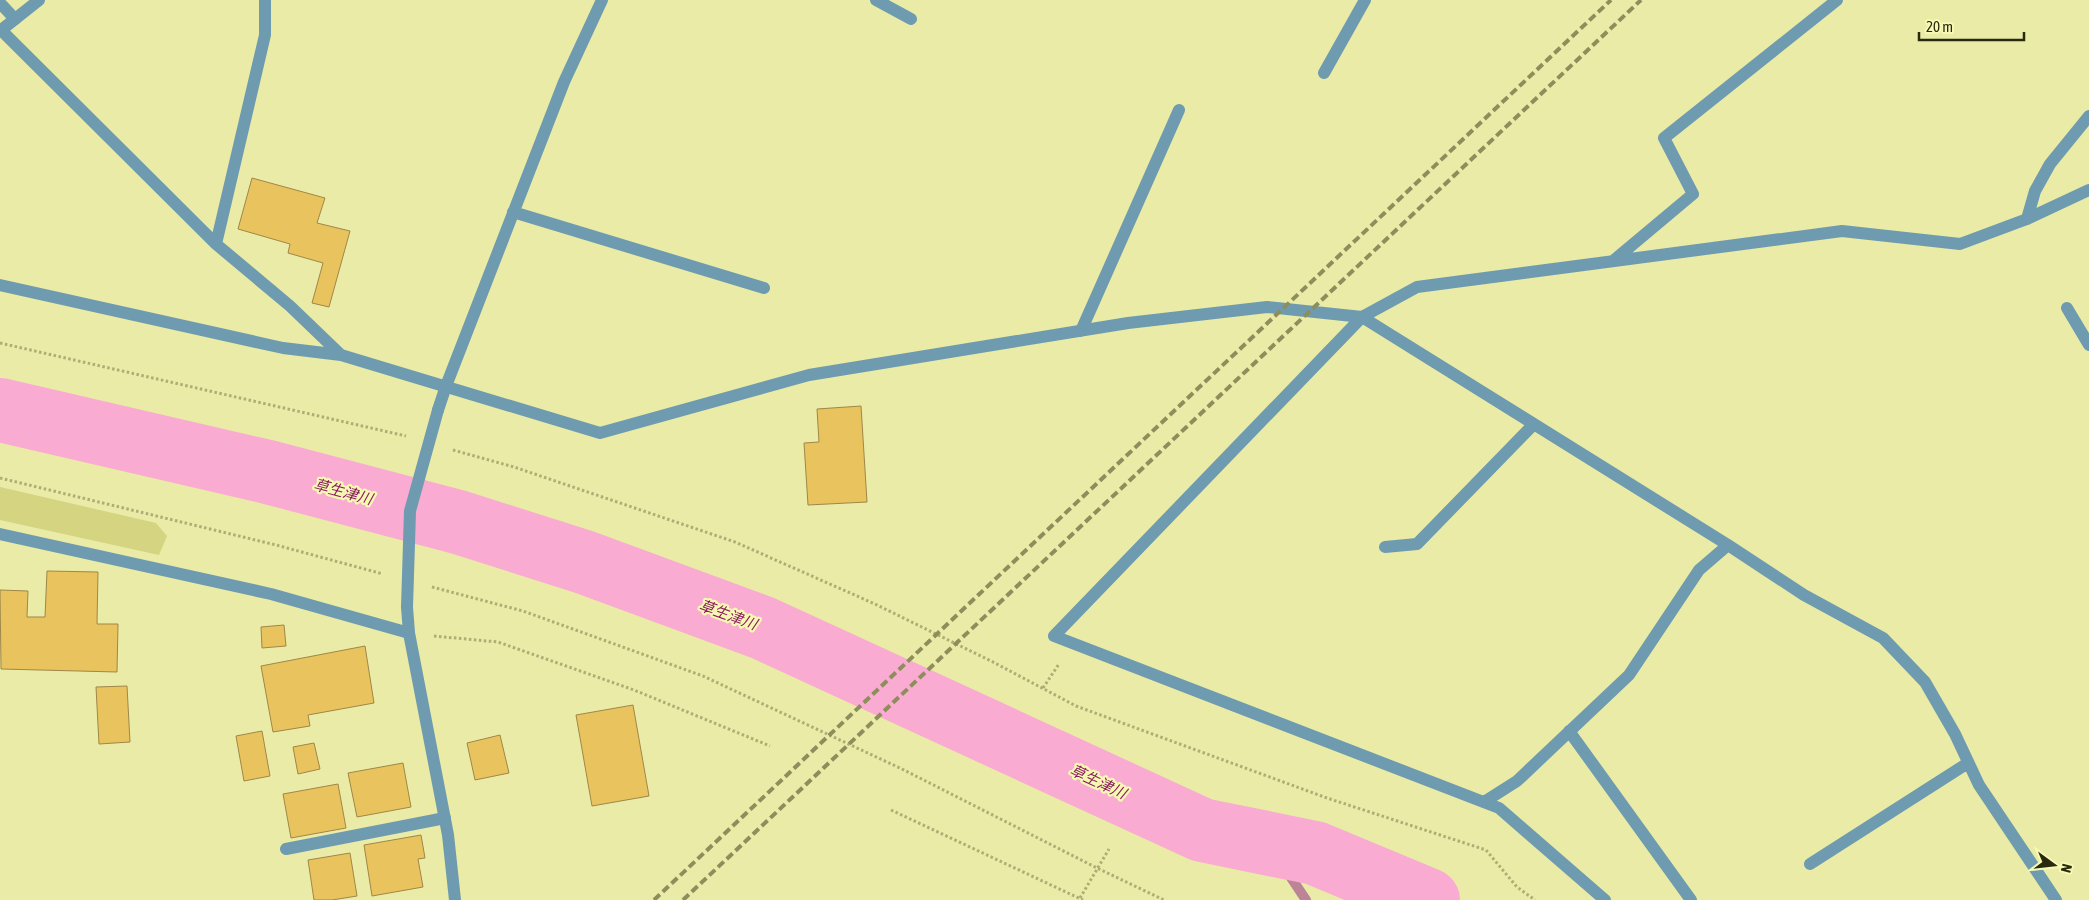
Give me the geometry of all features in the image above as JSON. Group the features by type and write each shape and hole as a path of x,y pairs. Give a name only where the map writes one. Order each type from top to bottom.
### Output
{"street":[{"path":"39,0 1,31 216,244 290,306 341,355"},
{"path":"216,244 264,35 265,0"},
{"path":"454,900 445,818 409,633 407,607 410,510 446,386 564,82 602,0"},
{"path":"876,0 911,19"},
{"path":"1324,73 1365,0"},
{"path":"1613,261 1693,194 1664,138 1837,0"},
{"path":"0,2 15,19"},
{"path":"1081,331 1179,110"},
{"path":"2027,219 2035,191 2050,164 2089,116"},
{"path":"1605,900 1499,808 1054,636 1362,317 1417,287 1842,231 1960,244 2027,219 2089,190"},
{"path":"513,212 764,288"},
{"path":"0,285 283,348 341,355 600,433 809,376 1128,323 1267,307 1302,309 1362,317 1728,545 1804,595 1883,638 1925,682 1955,734 1979,785 2056,900"},
{"path":"2067,308 2089,345"},
{"path":"1385,547 1417,544 1534,424"},
{"path":"0,534 271,594 409,633"},
{"path":"1484,802 1517,781 1629,675 1699,570 1728,545"},
{"path":"1569,731 1691,900"},
{"path":"1810,864 1968,763"},
{"path":"286,849 445,818"}],"path":[{"path":"0,343 409,437"},
{"path":"447,448 523,470 735,542 875,604 993,662 1076,706 1327,798 1486,850 1517,887 1536,900"},
{"path":"0,478 276,545 390,576"},
{"path":"428,586 523,611 703,676 902,768 1097,868 1164,900"},
{"path":"409,633 498,642 634,690 770,746"},
{"path":"891,810 1081,900 1109,849"}],"shaded area":[{"path":"0,487 156,523 167,536 159,555 0,520"}],"building":[{"path":"252,178 325,198 317,223 350,231 329,307 312,303 323,263 288,253 290,244 238,229"},
{"path":"861,406 867,502 808,505 804,443 819,442 817,409"},
{"path":"47,571 98,572 97,624 118,624 117,672 1,669 0,590 28,591 27,617 45,617"},
{"path":"284,625 286,646 262,648 261,627"},
{"path":"365,646 374,703 308,715 310,726 273,732 261,666"},
{"path":"127,686 130,742 99,744 96,687"},
{"path":"633,705 649,796 592,806 576,715"},
{"path":"262,731 270,776 244,781 236,736"},
{"path":"500,735 509,773 475,780 467,743"},
{"path":"314,743 320,769 298,774 293,747"},
{"path":"403,763 411,807 357,817 348,773"},
{"path":"338,784 346,828 291,838 283,794"},
{"path":"421,835 425,858 418,859 423,887 372,896 364,845"},
{"path":"350,853 357,896 332,900 314,900 308,860"}],"waterway":[{"name":"草生津川","path":"0,410 268,472 458,522 584,562 763,628 1202,830 1315,853 1428,900"},
{"path":"1268,843 1306,900"}],"railway":[{"path":"654,900 1611,0"},
{"path":"683,900 1641,0"}]}
